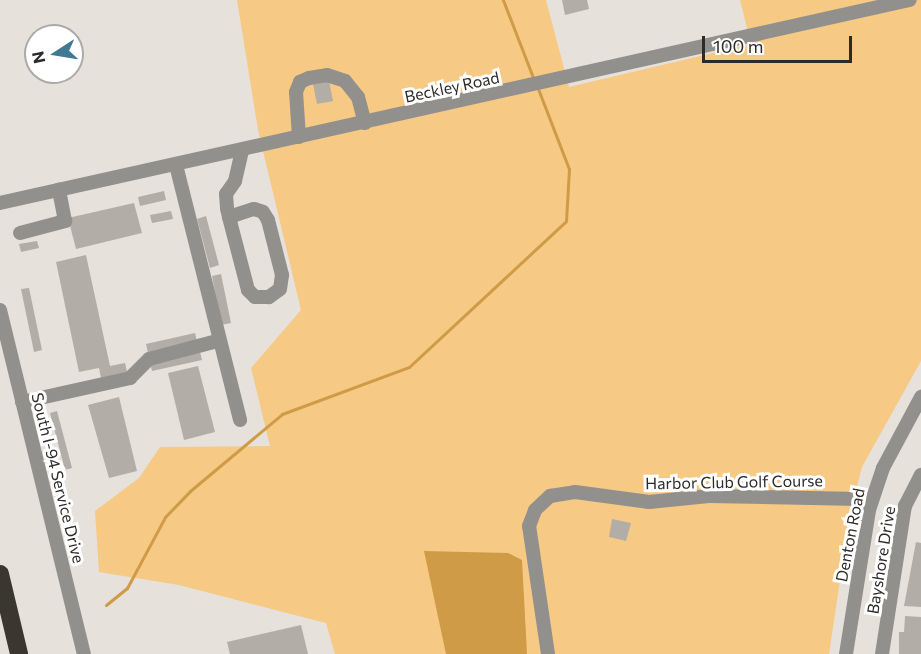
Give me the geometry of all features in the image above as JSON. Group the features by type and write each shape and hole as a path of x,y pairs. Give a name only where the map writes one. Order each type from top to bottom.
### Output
{"highway":[{"path":"0,574 19,654"}],"street":[{"name":"Beckley Road","path":"0,203 910,0"},
{"path":"299,137 296,92 300,82 309,78 327,75 345,81 358,97 365,123"},
{"path":"229,217 254,209 263,212 268,220 282,275 280,289 269,297 255,297 248,290 229,217 226,194 235,181 242,150"},
{"path":"176,165 217,341 240,420"},
{"path":"20,233 65,221 59,190"},
{"name":"South I-94 Service Drive","path":"0,310 84,654"},
{"path":"22,402 130,378 149,359 217,341"},
{"name":"Denton Road","path":"846,654 872,499 883,468 921,397"},
{"name":"Bayshore Drive","path":"882,654 905,506 921,475"},
{"name":"Harbor Club Golf Course","path":"548,654 529,526 535,510 550,496 575,492 649,502 709,496 872,499"}],"shaded area":[{"path":"237,0 546,0 569,87 751,44 740,0 921,0 921,361 862,467 850,514 829,654 335,654 326,623 179,585 99,572 95,511 139,478 160,447 270,446 251,368 301,310 258,130"},
{"path":"424,551 508,553 522,560 527,654 446,654"}],"building":[{"path":"562,0 587,0 589,9 565,15"},
{"path":"329,81 333,101 317,104 313,84"},
{"path":"164,191 166,200 140,206 138,197"},
{"path":"134,203 142,233 76,249 68,218"},
{"path":"171,211 173,219 152,223 150,215"},
{"path":"206,216 219,265 210,268 197,219"},
{"path":"37,241 39,248 21,252 19,244"},
{"path":"86,255 110,366 125,363 127,372 101,378 99,368 79,372 56,262"},
{"path":"221,274 231,323 221,325 212,276"},
{"path":"29,288 42,350 34,352 21,289"},
{"path":"195,333 197,342 148,353 146,344"},
{"path":"200,352 202,360 152,371 150,363"},
{"path":"198,366 215,432 184,440 168,373"},
{"path":"119,397 137,471 109,478 88,405"},
{"path":"57,411 72,468 65,470 50,413"},
{"path":"612,519 631,523 626,541 609,537"},
{"path":"916,542 921,543 921,607 904,606"},
{"path":"905,616 921,617 921,654 899,654 899,632 904,632"},
{"path":"301,625 308,654 230,654 227,642"}],"waterway":[{"path":"503,0 534,80"},
{"path":"106,605 127,588 165,517 190,491 282,414 409,367 566,221 569,169 537,86"}]}
